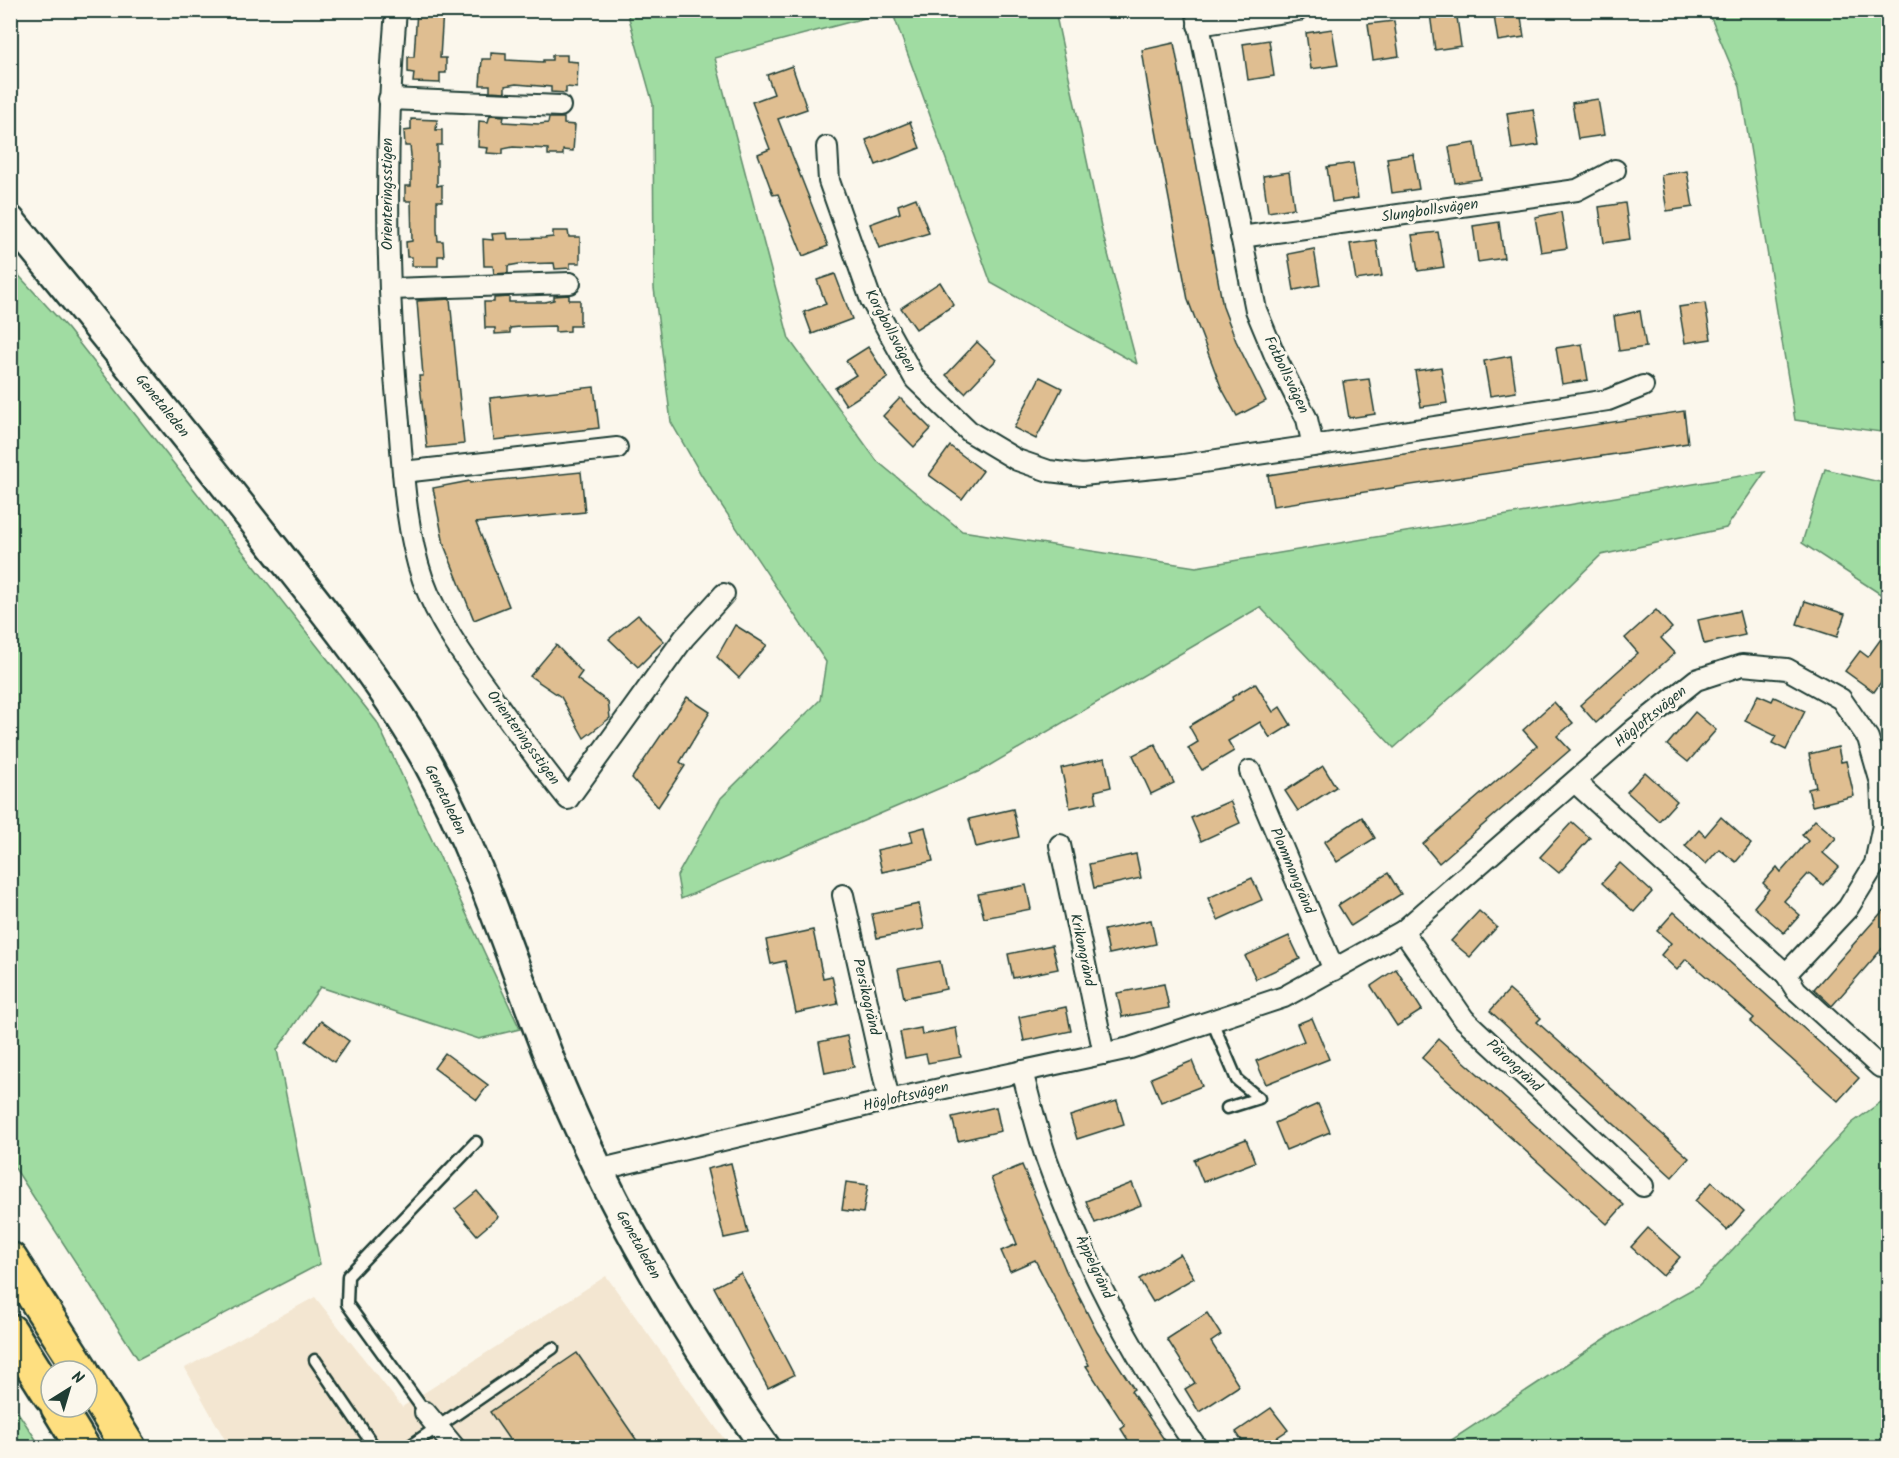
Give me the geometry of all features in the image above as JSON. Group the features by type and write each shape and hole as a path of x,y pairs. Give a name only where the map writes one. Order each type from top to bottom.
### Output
{"highway":[{"path":"10,1259 74,1359"},
{"path":"10,1331 39,1377"},
{"path":"99,1399 129,1448"},
{"path":"65,1419 83,1448"}],"main road":[{"name":"Genetaleden","path":"10,220 176,422 378,682 428,764 486,884 551,1063 598,1170 636,1244 704,1360 766,1448"}],"street":[{"name":"Orienteringsstigen","path":"396,10 389,99 387,217 392,352 403,472 416,552 423,580 442,620 533,756 568,799 684,638 724,594"},
{"path":"1197,18 1298,10"},
{"name":"Fotbollsvägen","path":"1197,18 1256,310 1276,358 1307,419 1313,446"},
{"path":"389,99 560,106"},
{"name":"Korgbollsvägen","path":"827,147 829,181 871,300 915,379 970,432 1017,460 1049,471 1082,475 1176,466 1313,446"},
{"name":"Slungbollsvägen","path":"1241,237 1577,190 1615,170"},
{"path":"391,289 570,283"},
{"path":"1313,446 1608,400 1643,386"},
{"path":"403,472 617,448"},
{"name":"Högloftsvägen","path":"598,1170 890,1100 1130,1048 1284,997 1403,931 1632,731 1696,680 1742,665 1787,669 1841,699 1868,738 1881,783 1883,825 1875,864 1848,908 1786,974"},
{"name":"Plommongränd","path":"1250,771 1334,970"},
{"path":"1575,782 1786,974 1796,990 1880,1067"},
{"name":"Krikongränd","path":"1060,845 1104,1054"},
{"name":"Persikogränd","path":"843,895 890,1100"},
{"name":"Pärongränd","path":"1403,931 1464,1019 1643,1186"},
{"name":"Äppelgränd","path":"1022,1071 1047,1159 1082,1243 1129,1340 1166,1404 1197,1448"},
{"path":"425,1412 455,1448"}],"lane":[{"path":"1212,1021 1237,1080 1259,1098 1227,1108"},
{"path":"425,1412 347,1304 348,1276 476,1142"},
{"path":"407,1448 553,1348"},
{"path":"315,1360 375,1448"}],"shaded area":[{"path":"606,1276 730,1447 229,1447 185,1368 315,1297 402,1407"}],"green space":[{"path":"627,11 891,11 715,58 789,339 877,461 962,531 1196,567 1765,472 1726,528 1601,555 1496,657 1394,748 1260,607 980,771 681,899 677,876 721,798 820,700 826,662 702,476 671,422 654,288 653,104"},
{"path":"892,11 1055,11 1102,231 1137,364 991,283"},
{"path":"1708,11 1888,11 1888,433 1795,420 1740,87"},
{"path":"11,267 68,329 377,722 520,1029 479,1039 320,987 277,1050 320,1264 138,1359 11,1162"},
{"path":"1825,469 1888,484 1888,599 1802,543"},
{"path":"1888,1097 1888,1447 1441,1447 1615,1332 1698,1286 1852,1123"},
{"path":"11,1402 41,1447 11,1447"}],"building":[{"path":"417,10 443,10 440,58 446,58 446,73 440,73 440,83 413,82 414,73 408,72 408,57 414,57"},
{"path":"1456,10 1461,46 1435,50 1430,14"},
{"path":"1493,10 1520,10 1524,37 1498,41"},
{"path":"1394,21 1399,56 1373,60 1368,24"},
{"path":"1332,29 1338,65 1311,69 1306,33"},
{"path":"1269,40 1274,76 1248,80 1243,44"},
{"path":"1174,43 1223,307 1236,341 1266,401 1237,416 1221,387 1188,300 1148,88 1142,50"},
{"path":"491,53 506,54 506,60 543,62 543,60 552,60 552,55 567,55 567,61 578,62 577,88 566,87 566,93 551,92 551,87 516,84 505,86 505,92 490,91 490,85 480,85 482,59 491,59"},
{"path":"792,66 807,109 778,119 828,246 803,256 778,194 773,195 758,154 770,149 752,102 774,94 767,75"},
{"path":"1598,99 1604,135 1578,139 1572,103"},
{"path":"1533,109 1539,145 1512,149 1507,113"},
{"path":"490,115 504,116 503,122 539,124 548,123 549,118 564,118 564,124 575,125 573,151 563,150 563,155 548,155 548,149 513,147 503,149 503,154 487,153 488,148 478,147 479,121 488,122"},
{"path":"411,119 437,120 436,130 442,130 442,145 437,145 437,186 442,185 442,201 437,201 437,230 438,241 443,241 444,256 438,256 438,266 412,266 412,257 407,257 406,242 412,241 411,201 405,201 405,186 411,186 411,155 410,146 405,146 404,131 411,130"},
{"path":"910,122 920,148 876,165 866,140"},
{"path":"1475,143 1481,179 1455,183 1449,147"},
{"path":"1413,154 1419,189 1392,193 1387,158"},
{"path":"1353,163 1358,198 1332,202 1327,167"},
{"path":"1687,171 1693,207 1667,211 1661,175"},
{"path":"1289,172 1294,208 1268,212 1263,176"},
{"path":"916,198 929,233 879,248 870,224 900,213 898,205"},
{"path":"1625,203 1630,239 1604,243 1599,207"},
{"path":"1561,212 1567,248 1541,252 1535,217"},
{"path":"1499,222 1504,258 1478,262 1473,226"},
{"path":"553,231 568,231 569,237 580,237 580,263 570,263 570,268 555,269 554,263 519,264 508,266 508,273 494,274 493,266 484,266 483,239 493,240 492,234 507,233 508,239 544,238 553,237"},
{"path":"1438,232 1444,267 1418,271 1412,235"},
{"path":"1376,240 1382,276 1356,280 1350,244"},
{"path":"1314,249 1320,285 1294,290 1288,254"},
{"path":"835,274 852,319 812,334 804,312 826,304 817,280"},
{"path":"940,282 954,305 916,329 901,308"},
{"path":"569,295 569,300 580,300 580,326 570,326 570,331 555,332 555,326 520,327 510,328 510,333 495,334 495,328 485,328 484,302 494,302 494,298 509,297 509,302 545,302 554,300 554,296"},
{"path":"450,299 464,444 427,448 419,376 423,376 417,301"},
{"path":"1705,303 1711,339 1685,343 1679,307"},
{"path":"1640,311 1646,347 1619,351 1614,316"},
{"path":"977,342 996,360 965,393 946,375"},
{"path":"1582,344 1588,380 1562,384 1556,348"},
{"path":"868,347 888,378 846,405 835,388 856,375 846,361"},
{"path":"1511,356 1516,392 1490,396 1484,361"},
{"path":"1441,367 1447,403 1421,407 1415,371"},
{"path":"1040,377 1062,388 1036,439 1014,428"},
{"path":"1369,379 1375,414 1349,418 1343,382"},
{"path":"594,387 599,428 494,440 490,398"},
{"path":"900,398 931,429 914,447 883,416"},
{"path":"1684,411 1688,443 1273,506 1268,475"},
{"path":"950,446 983,471 962,499 929,475"},
{"path":"581,472 585,512 476,523 509,606 474,620 444,545 433,488 470,481 470,483"},
{"path":"1805,601 1845,614 1837,637 1797,624"},
{"path":"1656,610 1672,628 1661,638 1675,653 1596,723 1580,705 1638,653 1625,638"},
{"path":"1739,611 1745,635 1704,644 1698,620"},
{"path":"638,615 664,641 638,667 609,639"},
{"path":"735,625 767,645 739,678 717,657"},
{"path":"1888,629 1888,672 1874,692 1845,671 1860,651 1868,657"},
{"path":"556,645 582,672 577,679 608,702 610,718 584,738 561,697 530,676"},
{"path":"1255,683 1273,712 1280,707 1291,725 1270,738 1260,722 1228,741 1234,751 1202,770 1188,748 1198,742 1189,726 1233,700 1232,697"},
{"path":"1758,695 1772,701 1774,697 1805,711 1786,750 1772,743 1776,736 1745,721"},
{"path":"687,697 710,712 680,762 685,766 658,807 632,778"},
{"path":"1554,702 1573,723 1557,736 1570,750 1439,863 1423,844 1537,746 1523,730"},
{"path":"1695,712 1716,730 1688,762 1667,745"},
{"path":"1155,744 1174,783 1151,794 1133,755"},
{"path":"1838,747 1841,762 1846,761 1854,796 1812,806 1808,789 1816,787 1809,754"},
{"path":"1105,758 1111,787 1095,791 1097,802 1070,808 1061,768"},
{"path":"1323,766 1336,787 1298,811 1285,791"},
{"path":"1645,772 1677,801 1659,821 1627,792"},
{"path":"1230,801 1240,823 1201,841 1191,818"},
{"path":"1013,809 1019,837 976,847 969,819"},
{"path":"1362,817 1375,838 1337,862 1324,842"},
{"path":"1721,817 1751,844 1736,862 1719,849 1706,864 1685,846 1699,830 1705,836"},
{"path":"1815,820 1836,838 1823,853 1839,867 1823,885 1809,873 1784,901 1800,915 1784,933 1754,907 1769,889 1763,883 1777,867 1781,872 1808,841 1802,835"},
{"path":"1572,822 1590,838 1559,873 1540,857"},
{"path":"925,827 933,861 882,872 877,850 913,842 910,831"},
{"path":"1136,854 1141,878 1094,888 1089,864"},
{"path":"1620,863 1652,892 1634,912 1602,883"},
{"path":"1388,873 1401,894 1351,926 1338,905"},
{"path":"1252,878 1262,900 1218,920 1208,898"},
{"path":"1026,885 1031,909 984,918 978,894"},
{"path":"919,904 924,929 877,938 872,914"},
{"path":"1888,905 1888,942 1832,1006 1814,989"},
{"path":"1479,911 1497,927 1470,957 1451,941"},
{"path":"1674,912 1859,1078 1838,1101 1750,1022 1754,1018 1686,959 1677,970 1661,955 1671,943 1657,931"},
{"path":"1151,920 1156,944 1109,954 1104,930"},
{"path":"813,930 823,978 832,976 838,1004 796,1013 785,961 771,964 766,940"},
{"path":"1289,936 1300,959 1256,979 1245,956"},
{"path":"1052,945 1058,969 1013,978 1008,954"},
{"path":"940,961 946,989 904,998 898,969"},
{"path":"1396,969 1422,1010 1397,1026 1371,986"},
{"path":"1164,984 1169,1008 1122,1017 1117,993"},
{"path":"1509,990 1541,1018 1537,1022 1689,1158 1672,1177 1490,1011"},
{"path":"1066,1007 1071,1031 1024,1041 1019,1017"},
{"path":"1312,1018 1329,1059 1266,1084 1256,1061 1304,1041 1297,1024"},
{"path":"321,1021 349,1041 334,1062 306,1041"},
{"path":"921,1028 922,1035 956,1028 961,1057 928,1063 926,1054 905,1058 900,1032"},
{"path":"847,1036 854,1067 825,1073 819,1042"},
{"path":"1439,1039 1624,1205 1607,1224 1422,1058"},
{"path":"445,1053 488,1085 477,1100 434,1068"},
{"path":"1192,1061 1202,1086 1161,1102 1151,1078"},
{"path":"1117,1101 1124,1124 1077,1139 1070,1116"},
{"path":"1318,1104 1330,1132 1286,1150 1275,1123"},
{"path":"996,1107 1001,1131 958,1141 952,1117"},
{"path":"1246,1139 1255,1162 1203,1182 1194,1160"},
{"path":"731,1163 748,1233 724,1238 707,1169"},
{"path":"1022,1165 1066,1271 1097,1332 1134,1389 1131,1391 1170,1448 1133,1448 1121,1429 1125,1426 1086,1366 1089,1365 1035,1260 1010,1271 1001,1251 1017,1244 991,1178"},
{"path":"846,1182 868,1185 863,1213 842,1210"},
{"path":"1712,1182 1744,1211 1727,1230 1695,1201"},
{"path":"1132,1183 1141,1205 1095,1223 1086,1201"},
{"path":"477,1191 498,1217 477,1235 455,1209"},
{"path":"1648,1228 1680,1257 1663,1276 1631,1247"},
{"path":"1180,1254 1194,1278 1153,1302 1139,1279"},
{"path":"741,1273 794,1375 768,1388 714,1287"},
{"path":"1207,1313 1221,1335 1211,1342 1239,1386 1199,1412 1185,1389 1195,1383 1167,1339"},
{"path":"577,1353 642,1448 515,1448 490,1412"},
{"path":"1271,1408 1288,1430 1273,1440 1278,1448 1247,1448 1236,1432"}]}
